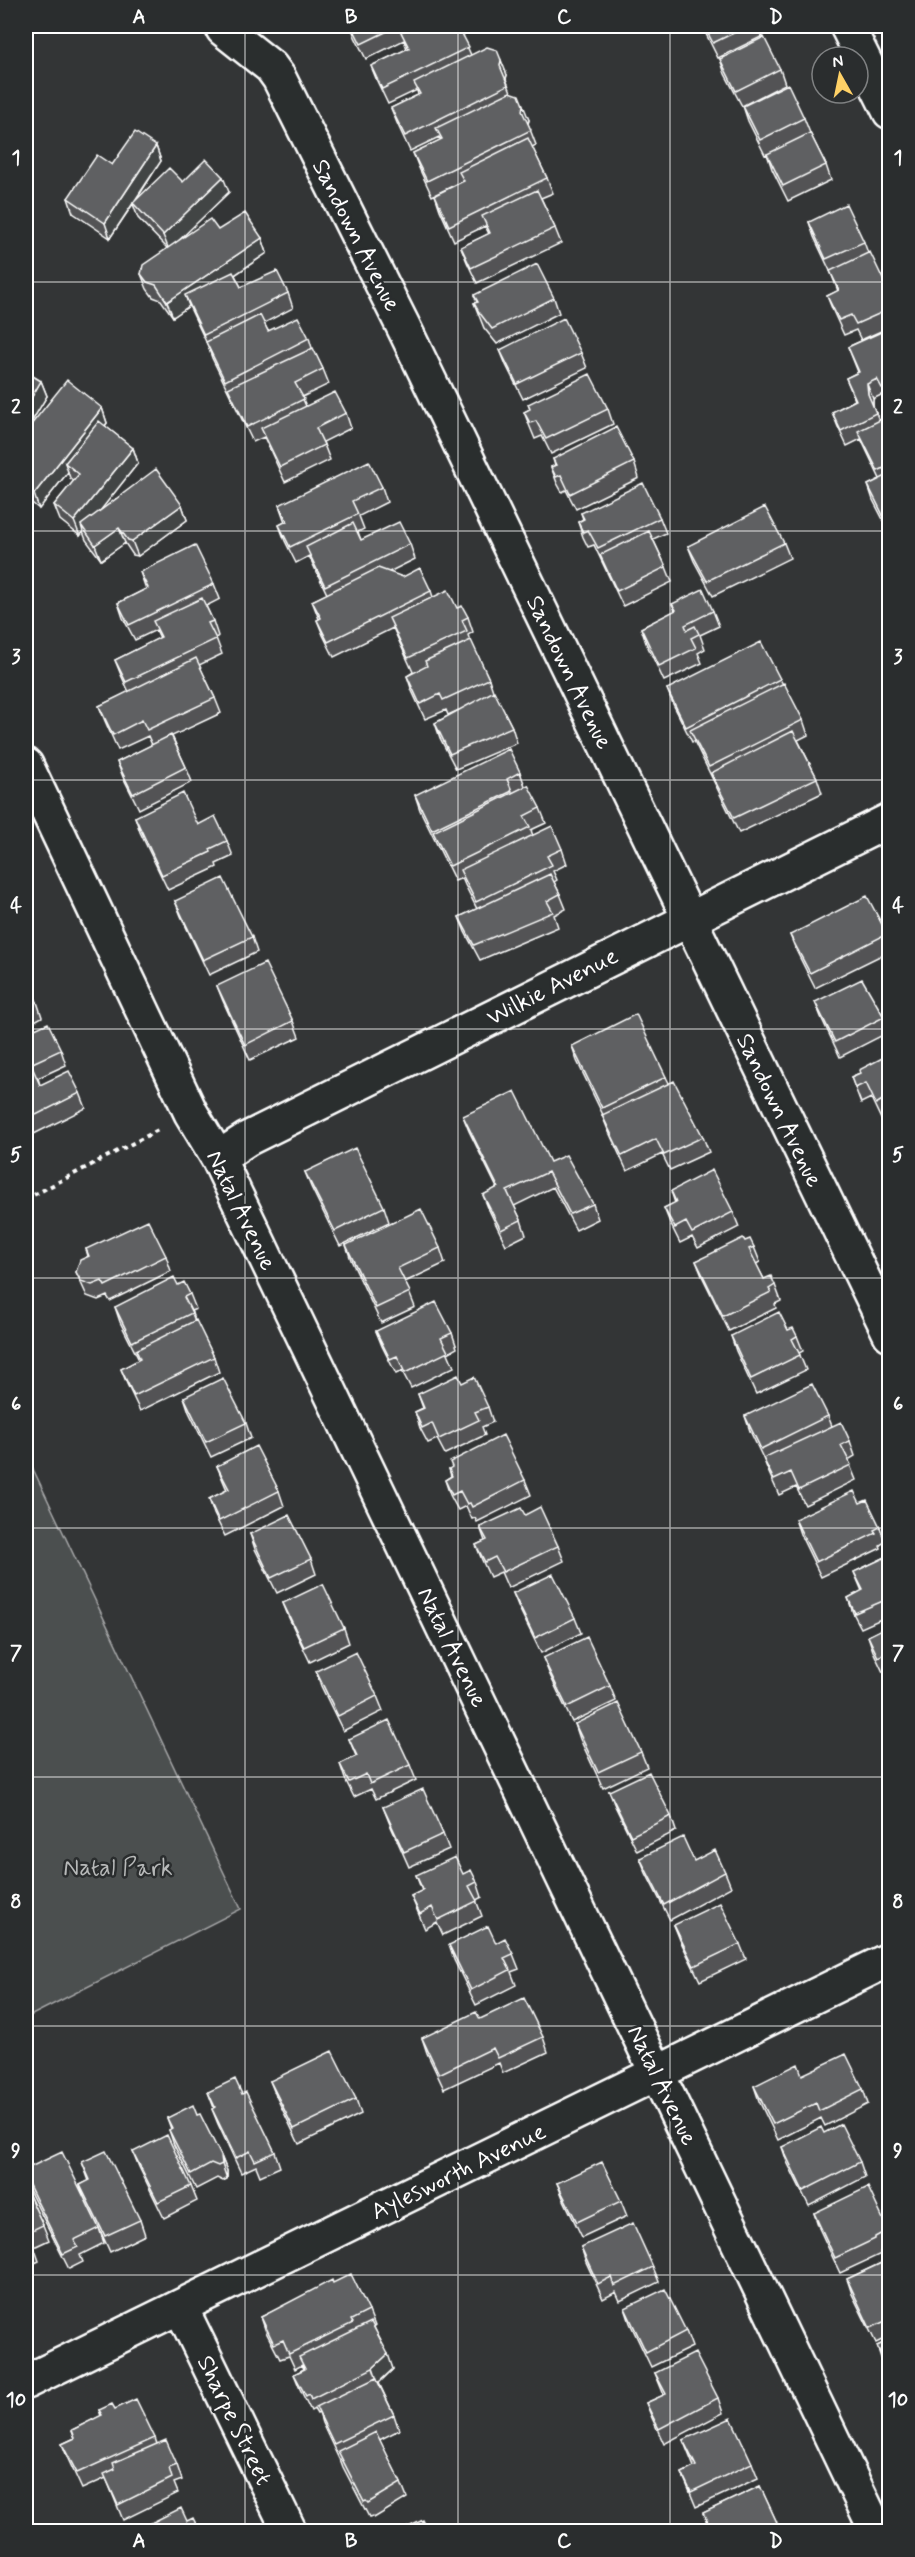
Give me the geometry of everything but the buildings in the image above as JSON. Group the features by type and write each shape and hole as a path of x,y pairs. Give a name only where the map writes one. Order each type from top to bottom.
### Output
{"street":[{"path":"847,26 890,112"},
{"name":"Sandown Avenue","path":"223,29 271,67 279,78 404,328 890,1334"},
{"name":"Natal Avenue","path":"26,765 191,1113 218,1158 877,2532"},
{"name":"Wilkie Avenue","path":"218,1158 247,1139 688,918 890,820"},
{"name":"Aylesworth Avenue","path":"26,2382 890,1959"},
{"name":"Sharpe Street","path":"181,2308 290,2532"}],"path":[{"path":"26,1199 191,1113"}],"green space":[{"name":"Natal Park","path":"26,1454 241,1909 26,2018"}]}
